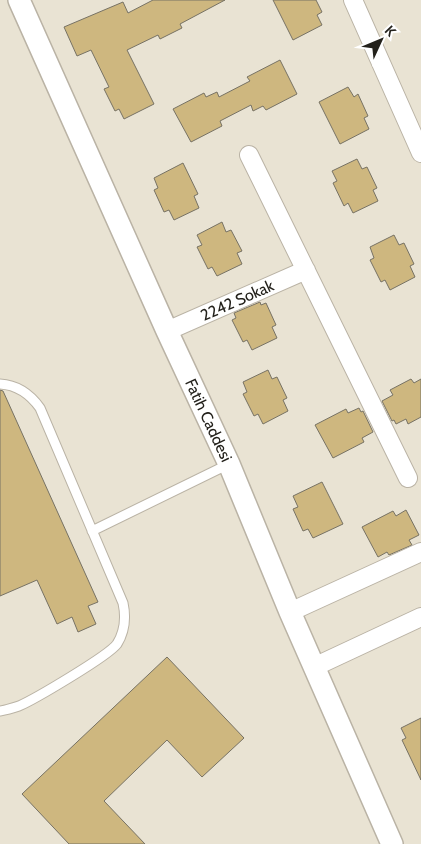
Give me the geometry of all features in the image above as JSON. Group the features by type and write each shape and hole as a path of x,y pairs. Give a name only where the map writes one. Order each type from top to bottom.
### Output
{"street":[{"name":"Fatih Caddesi","path":"19,0 167,331 229,464 290,612 392,844"},
{"path":"354,0 421,153"},
{"path":"249,155 408,478"},
{"name":"2242 Sokak","path":"167,331 306,270"},
{"path":"290,612 421,552"},
{"path":"314,667 421,617"}],"lane":[{"path":"0,384 21,389 35,400 40,408 123,602 125,613 122,634 111,651 34,698 19,706 0,711"},
{"path":"92,531 229,464"}],"building":[{"path":"153,0 225,0 180,24 182,28 160,39 158,35 127,50 154,104 124,119 119,109 115,111 104,89 109,87 91,50 77,56 64,27 123,2 128,13"},
{"path":"273,0 316,0 322,12 317,15 322,25 293,40"},
{"path":"280,60 297,94 266,110 263,106 253,111 251,105 220,121 222,126 191,142 173,109 204,93 206,97 217,92 219,97 250,81 247,77"},
{"path":"348,87 354,97 358,94 368,116 364,118 369,129 340,144 319,102"},
{"path":"357,159 362,169 367,167 377,188 373,190 378,201 353,213 348,203 344,206 333,183 337,181 332,171"},
{"path":"183,163 198,194 194,196 199,208 174,220 169,210 164,212 154,190 158,188 154,178"},
{"path":"222,222 226,232 231,230 242,251 237,253 242,264 217,276 212,267 208,269 197,247 202,245 197,235"},
{"path":"394,235 399,245 404,243 414,264 410,266 415,277 390,290 385,280 381,282 370,260 374,258 370,247"},
{"path":"260,302 261,305 266,303 276,325 272,327 277,338 252,350 247,340 243,342 232,320 236,318 234,313"},
{"path":"268,370 272,379 277,377 287,398 283,400 288,411 263,424 258,414 254,416 243,394 247,392 243,382"},
{"path":"411,379 414,383 421,379 421,417 408,424 406,419 396,424 394,420 392,421 382,401 393,395 390,390"},
{"path":"0,390 3,391 98,602 88,606 96,624 78,632 72,617 57,624 37,580 0,596"},
{"path":"359,408 361,412 363,411 373,432 362,438 364,442 333,458 315,425 346,409 348,413"},
{"path":"322,482 343,524 313,538 308,529 303,531 293,509 298,507 293,496"},
{"path":"406,510 419,535 409,540 412,545 389,555 387,552 378,557 362,527 393,511 396,516"},
{"path":"167,657 244,738 202,777 167,740 104,801 145,844 69,844 22,794"},
{"path":"421,718 421,780 402,740 406,738 401,728"}]}
